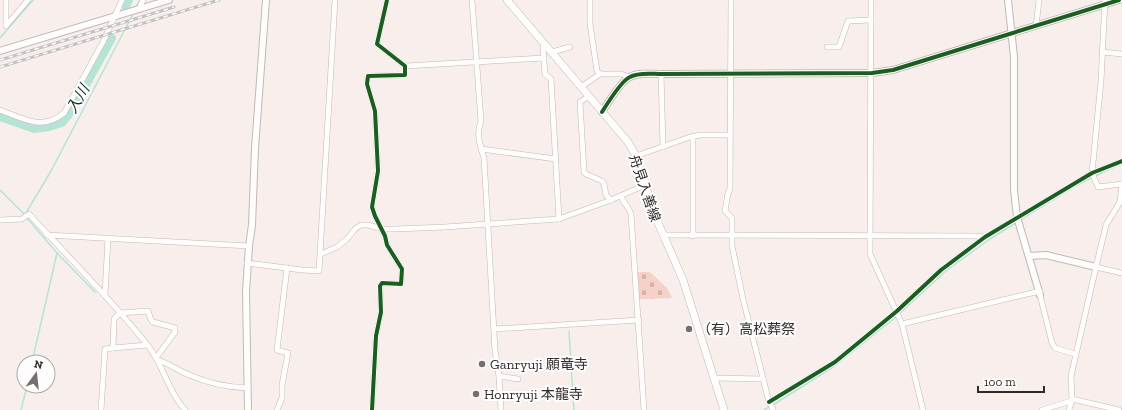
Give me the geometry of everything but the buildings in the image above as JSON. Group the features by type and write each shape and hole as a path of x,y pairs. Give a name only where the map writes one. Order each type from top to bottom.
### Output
{"main road":[{"name":"舟見入善線","path":"507,0 628,142 636,156 654,216 683,280 724,410"}],"street":[{"path":"6,0 6,26 28,0"},
{"path":"0,110 38,123 56,120 64,113 106,36 122,0"},
{"path":"139,9 143,0"},
{"path":"0,51 169,0"},
{"path":"248,410 246,292 252,225 255,148 266,0"},
{"path":"248,263 319,271 335,0"},
{"path":"387,0 377,44 405,66 544,58"},
{"path":"472,0 480,121 478,136 484,158 494,350 500,376 501,410"},
{"path":"590,0 590,24 597,71 600,74"},
{"path":"731,0 730,189 725,211 732,218 732,246 769,402 773,410"},
{"path":"871,0 872,73 870,254 902,324 923,410"},
{"path":"1008,0 1012,34 1014,79 1014,190 1017,217 1040,293 1052,343 1055,348 1075,354"},
{"path":"1036,26 1039,0"},
{"path":"581,87 600,74 621,74 629,77 661,74 872,73 893,70 1012,34 1106,2 1119,0"},
{"path":"1069,410 1071,400 1070,376 1075,354 1106,225 1120,202 1122,184 1098,187 1092,173 1106,2"},
{"path":"827,47 840,47 848,21 871,20"},
{"path":"544,43 545,74 551,79 559,219"},
{"path":"552,52 570,47"},
{"path":"1103,52 1122,54"},
{"path":"372,410 376,336 381,312 380,286 382,283 401,284 402,269 387,245 372,207 378,171 375,111 367,84 368,76 405,75 405,66"},
{"path":"661,74 663,147"},
{"path":"602,112 611,97 629,77"},
{"path":"589,96 580,102 584,172 602,181 606,195 611,200"},
{"path":"636,156 693,137 730,135"},
{"path":"693,137 693,236"},
{"path":"481,149 556,159"},
{"path":"769,402 835,362 897,311 941,270 985,237 1092,173 1122,161"},
{"path":"321,254 337,247 361,225 368,225 382,230 559,219 611,200 645,185"},
{"path":"621,196 623,203 630,209 631,214 644,410"},
{"path":"0,220 22,219 29,214 47,235 105,295 147,345 157,359 175,398 185,410"},
{"path":"47,235 249,246"},
{"path":"663,235 871,235 985,237"},
{"path":"105,295 108,238"},
{"path":"1029,256 1046,255 1122,272"},
{"path":"277,410 282,398 282,385 288,353 277,350 287,268"},
{"path":"902,324 1040,293"},
{"path":"113,348 113,321 120,313 148,311 153,322 175,328 175,332 157,359"},
{"path":"494,329 639,320"},
{"path":"101,410 105,349 147,345"},
{"path":"157,359 210,383 232,388 247,388"},
{"path":"500,376 518,379"},
{"path":"714,378 764,379"},
{"path":"1042,410 1071,400 1119,410"}],"green space":[{"path":"637,272 650,272 667,288 672,298 639,299"}],"waterway":[{"path":"0,38 33,0"},
{"name":"入川","path":"126,7 129,0"},
{"path":"136,7 140,0"},
{"path":"26,213 51,171 133,14"},
{"name":"入川","path":"0,117 34,129 62,123 71,112 112,38"},
{"path":"1020,220 1075,186 1118,165"},
{"path":"0,190 25,215"},
{"path":"27,218 57,253 34,354"},
{"path":"899,314 947,270 990,239 1017,222"},
{"path":"57,253 95,292"},
{"path":"773,405 833,367 896,317"},
{"path":"569,331 574,410"},
{"path":"21,410 25,394"},
{"path":"764,410 769,407"}],"railway":[{"path":"0,67 219,0"},
{"path":"0,60 174,7"}],"cycle path":[{"path":"372,410 376,336 381,312 380,286 382,283 401,284 402,269 387,245 385,236 372,207 378,171 375,111 367,84 368,76 405,75 405,66 377,44 387,0"},
{"path":"602,112 623,83 633,75 637,74 872,73 893,70 1119,0"},
{"path":"769,402 835,362 897,311 941,270 985,237 1092,173 1122,161"}],"place":[{"name":"（有）高松葬祭","path":"689,329"},
{"name":"Ganryuji 願竜寺","path":"482,364"},
{"name":"Honryuji 本龍寺","path":"476,394"}]}
